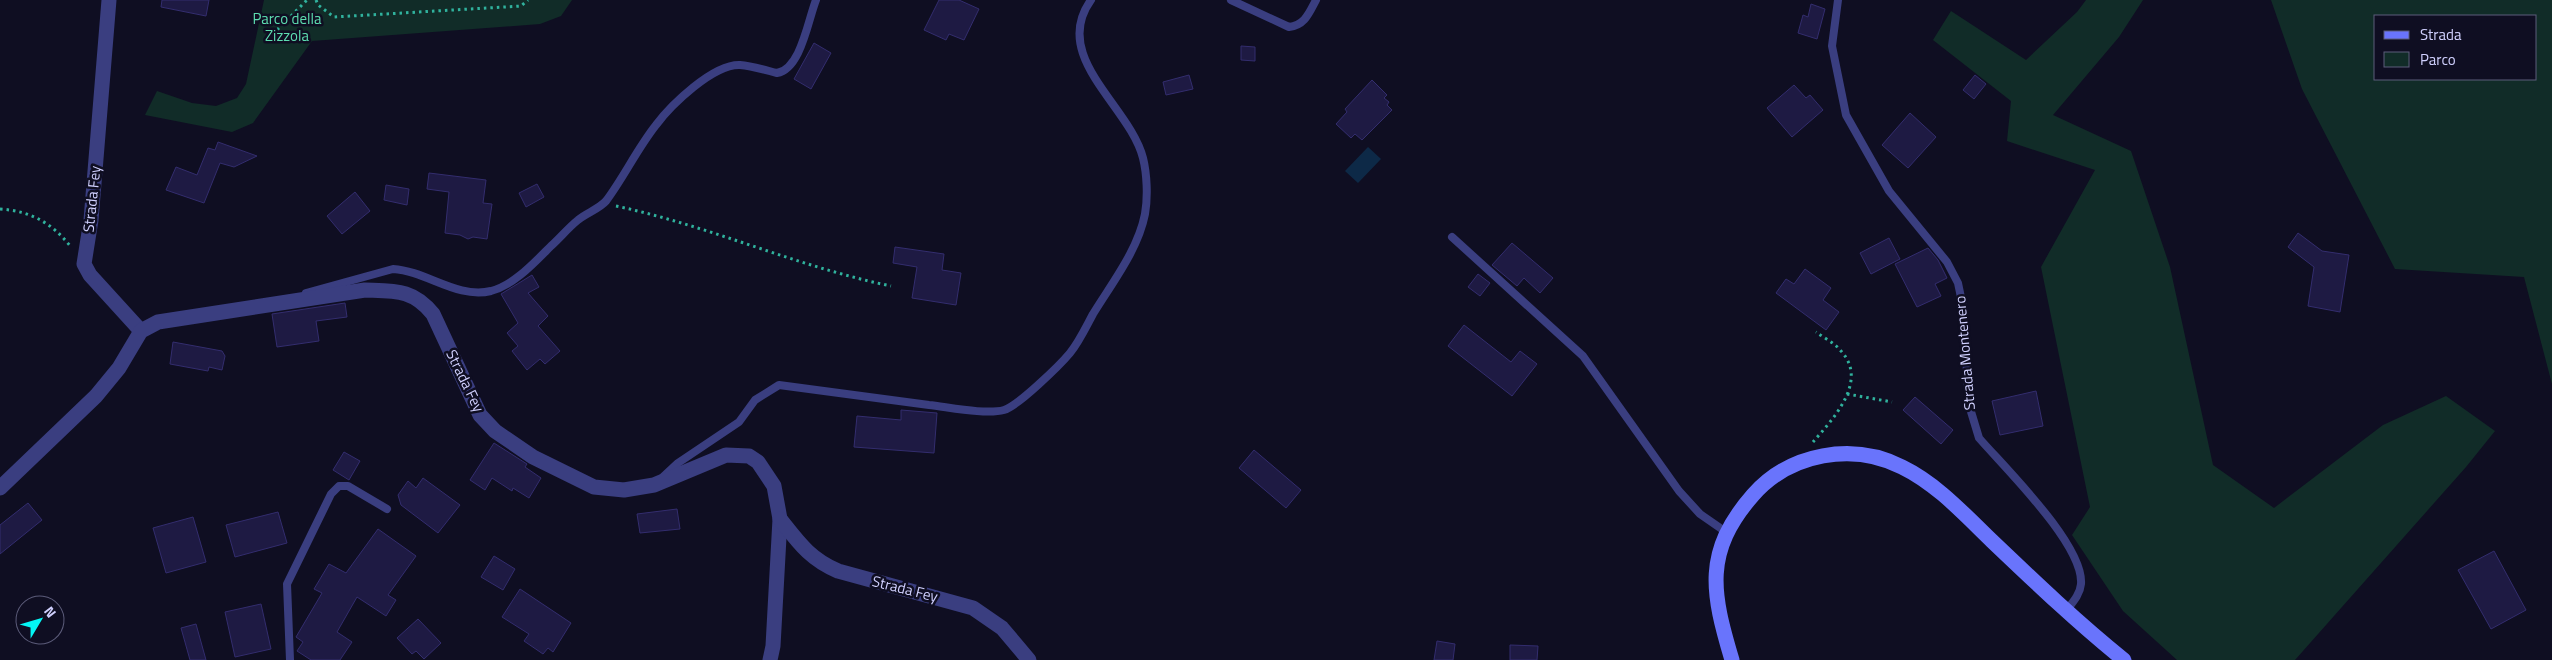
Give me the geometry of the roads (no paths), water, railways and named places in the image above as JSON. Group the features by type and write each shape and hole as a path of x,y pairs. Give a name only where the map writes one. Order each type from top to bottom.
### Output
{"main road":[{"path":"1732,660 1717,610 1716,581 1718,560 1726,532 1741,508 1760,488 1797,462 1818,456 1841,454 1878,458 1901,466 1949,500 2066,611 2124,660"}],"street":[{"name":"Strada Fey","path":"109,0 91,220 84,264 90,275 141,331 158,322 365,290 411,294 424,302 433,314 480,414 495,431 533,457 594,487 624,490 654,485 726,455 749,456 766,470 774,486 780,519 773,646 770,660"},
{"path":"0,488 96,396 119,368 141,331"},
{"name":"Strada Fey","path":"780,519 813,558 824,565 846,574 973,608 1002,628 1029,660"}],"lane":[{"path":"289,303 302,294 393,269 408,270 464,292 477,293 493,290 525,272 579,219 604,203 628,170 655,126 670,108 701,82 722,69 739,65 777,73 783,72 790,66 802,44 816,0"},
{"path":"654,485 678,463 738,422 755,400 779,385 967,410 1004,410 1020,400 1070,353 1137,241 1145,213 1146,179 1142,157 1136,141 1086,63 1080,45 1079,26 1084,10 1091,0"},
{"path":"1231,0 1289,27 1299,26 1316,0"},
{"name":"Strada Montenero","path":"1838,0 1832,46 1846,115 1889,191 1947,262 1958,283 1963,306 1968,406 1972,423 1979,438 2053,523 2065,541 2080,571 2081,585 2077,596 2066,611"},
{"path":"1452,237 1583,356 1679,491 1700,514 1726,532"},
{"path":"290,660 287,584 330,494 339,486 348,486 387,509"}],"water":[{"path":"1368,147 1381,159 1358,183 1345,171"}],"park label":[{"name":"Parco della Zizzola","path":"287,28"}]}
